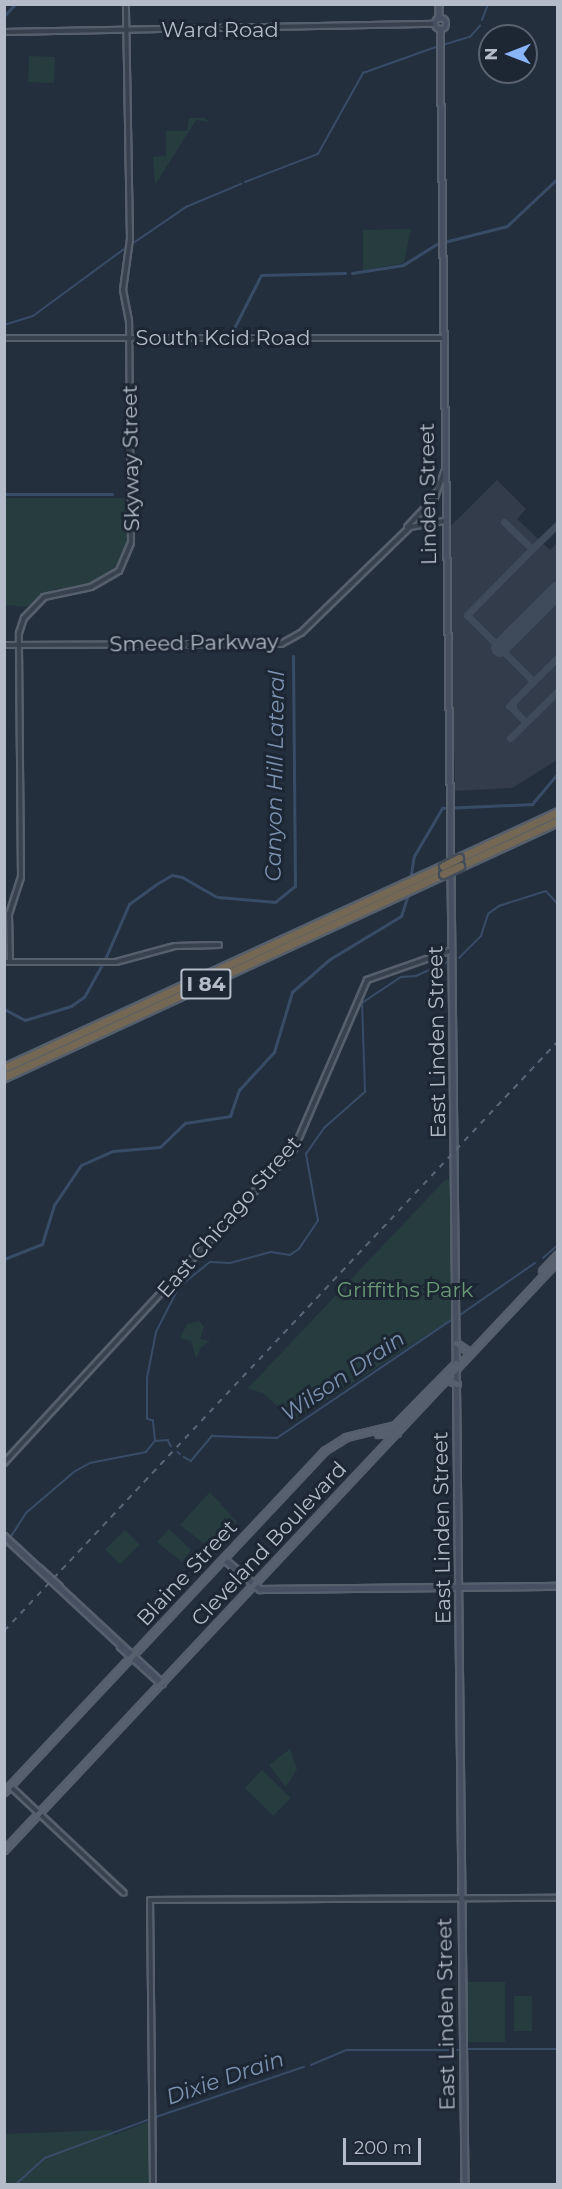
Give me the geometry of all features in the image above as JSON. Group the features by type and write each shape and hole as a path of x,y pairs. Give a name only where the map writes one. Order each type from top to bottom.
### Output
{"highway":[{"name":"I 84","path":"4,1068 409,886 443,874 460,862 558,812"},
{"name":"I 84","path":"4,1077 409,886 442,866 460,862 558,821"}],"main road":[{"path":"439,4 439,18 435,24 440,29"},
{"name":"Linden Street","path":"439,18 446,24 440,29 440,115 451,871"},
{"name":"East Linden Street","path":"451,871 465,2184"},
{"name":"Cleveland Boulevard","path":"4,1850 397,1432 558,1254"},
{"name":"Cleveland Boulevard","path":"413,1408 558,1260"},
{"path":"456,1343 468,1351"},
{"path":"446,1379 457,1384"},
{"name":"Blaine Street","path":"4,1792 332,1444 394,1425 413,1408"},
{"path":"369,1433 397,1432"},
{"path":"384,1433 388,1441"},
{"path":"5,1536 162,1683"},
{"path":"224,1558 252,1585 558,1586"}],"street":[{"name":"Skyway Street","path":"7,962 9,914 21,877 18,645 24,618 32,607 58,591 105,581 128,555 132,534 129,338 123,290 130,241 126,4"},
{"name":"Ward Road","path":"4,32 435,24"},
{"name":"South Kcid Road","path":"4,338 442,338"},
{"path":"403,532 435,497 444,471"},
{"name":"Smeed Parkway","path":"4,645 281,644 301,633 403,532 423,522 445,520"},
{"path":"7,962 116,962 176,946 219,945"},
{"name":"East Chicago Street","path":"4,1463 294,1149 367,980 453,950"},
{"path":"10,1786 124,1893"},
{"path":"153,2184 150,1900 558,1898"}],"shaded area":[{"path":"497,480 526,509 517,519 550,550 557,543 557,760 512,788 455,791 449,528"}],"green space":[{"path":"29,56 55,57 54,83 28,82"},
{"path":"189,118 204,118 210,122 196,120 155,185 153,157 166,156 166,131 187,131"},
{"path":"411,229 404,263 363,270 363,230"},
{"path":"4,498 129,498 129,541 123,560 94,584 55,589 26,607 5,605"},
{"name":"Griffiths Park","path":"452,1178 453,1318 294,1421 264,1394 248,1388 445,1180"},
{"path":"199,1321 204,1327 200,1339 210,1341 201,1347 196,1359 191,1341 180,1338 187,1324"},
{"path":"210,1492 237,1522 211,1549 180,1525"},
{"path":"169,1529 191,1550 182,1562 157,1542"},
{"path":"125,1530 140,1545 120,1565 105,1550"},
{"path":"290,1749 297,1769 286,1787 269,1765"},
{"path":"262,1770 291,1798 273,1816 245,1788"},
{"path":"466,1982 505,1982 505,2042 466,2042"},
{"path":"514,1996 532,1996 532,2031 514,2031"},
{"path":"150,2121 151,2184 5,2184 5,2134 111,2130 114,2135"}],"waterway":[{"path":"4,16 15,4"},
{"path":"482,20 488,4"},
{"path":"443,45 470,37 478,28"},
{"path":"245,182 318,154 363,73 436,47"},
{"path":"444,242 507,226 558,178"},
{"path":"135,242 186,207 241,184"},
{"path":"352,273 403,265 437,244"},
{"path":"4,325 33,316 123,250"},
{"path":"231,334 261,275 345,273"},
{"path":"4,494 112,494"},
{"name":"Canyon Hill Lateral","path":"218,897 275,902 295,886 293,656"},
{"path":"410,880 414,856 442,808 532,804 558,773"},
{"name":"Canyon Hill Lateral","path":"105,959 129,904 172,875 182,877 216,897"},
{"path":"459,958 481,936 488,914 499,906 546,891 558,904"},
{"path":"4,1259 42,1244 54,1205 81,1165 113,1151 160,1147 185,1123 230,1116 239,1090 274,1052 292,992 330,959 401,916 409,892"},
{"path":"10,1538 26,1513 74,1472 90,1463 146,1452 155,1441 153,1421 147,1419 147,1378 156,1332 179,1287 210,1262 230,1263 271,1252 290,1255 299,1249 318,1221 306,1154 324,1128 365,1092 362,1003 401,977 416,976 449,961"},
{"name":"Canyon Hill Lateral","path":"4,1009 25,1020 71,1006 84,997 101,966"},
{"name":"Wilson Drain","path":"543,1258 558,1245"},
{"name":"Wilson Drain","path":"460,1315 535,1263"},
{"name":"Wilson Drain","path":"184,1457 191,1461 212,1436 277,1438 453,1319"},
{"name":"Wilson Drain","path":"155,1441 168,1440 171,1446"},
{"path":"4,1548 8,1542"},
{"name":"Dixie Drain","path":"468,2049 558,2049"},
{"name":"Dixie Drain","path":"311,2065 347,2050 458,2050"},
{"name":"Dixie Drain","path":"156,2117 304,2067"},
{"name":"Dixie Drain","path":"16,2184 45,2158 148,2120"}],"taxiway":[{"path":"504,522 532,549 467,615 533,681"},
{"path":"532,549 558,524"},
{"path":"509,706 558,657"},
{"path":"510,738 558,691"},
{"path":"513,702 513,709 525,722"}],"runway":[{"path":"500,648 558,590"}],"railway":[{"path":"4,1631 558,1041"}]}
